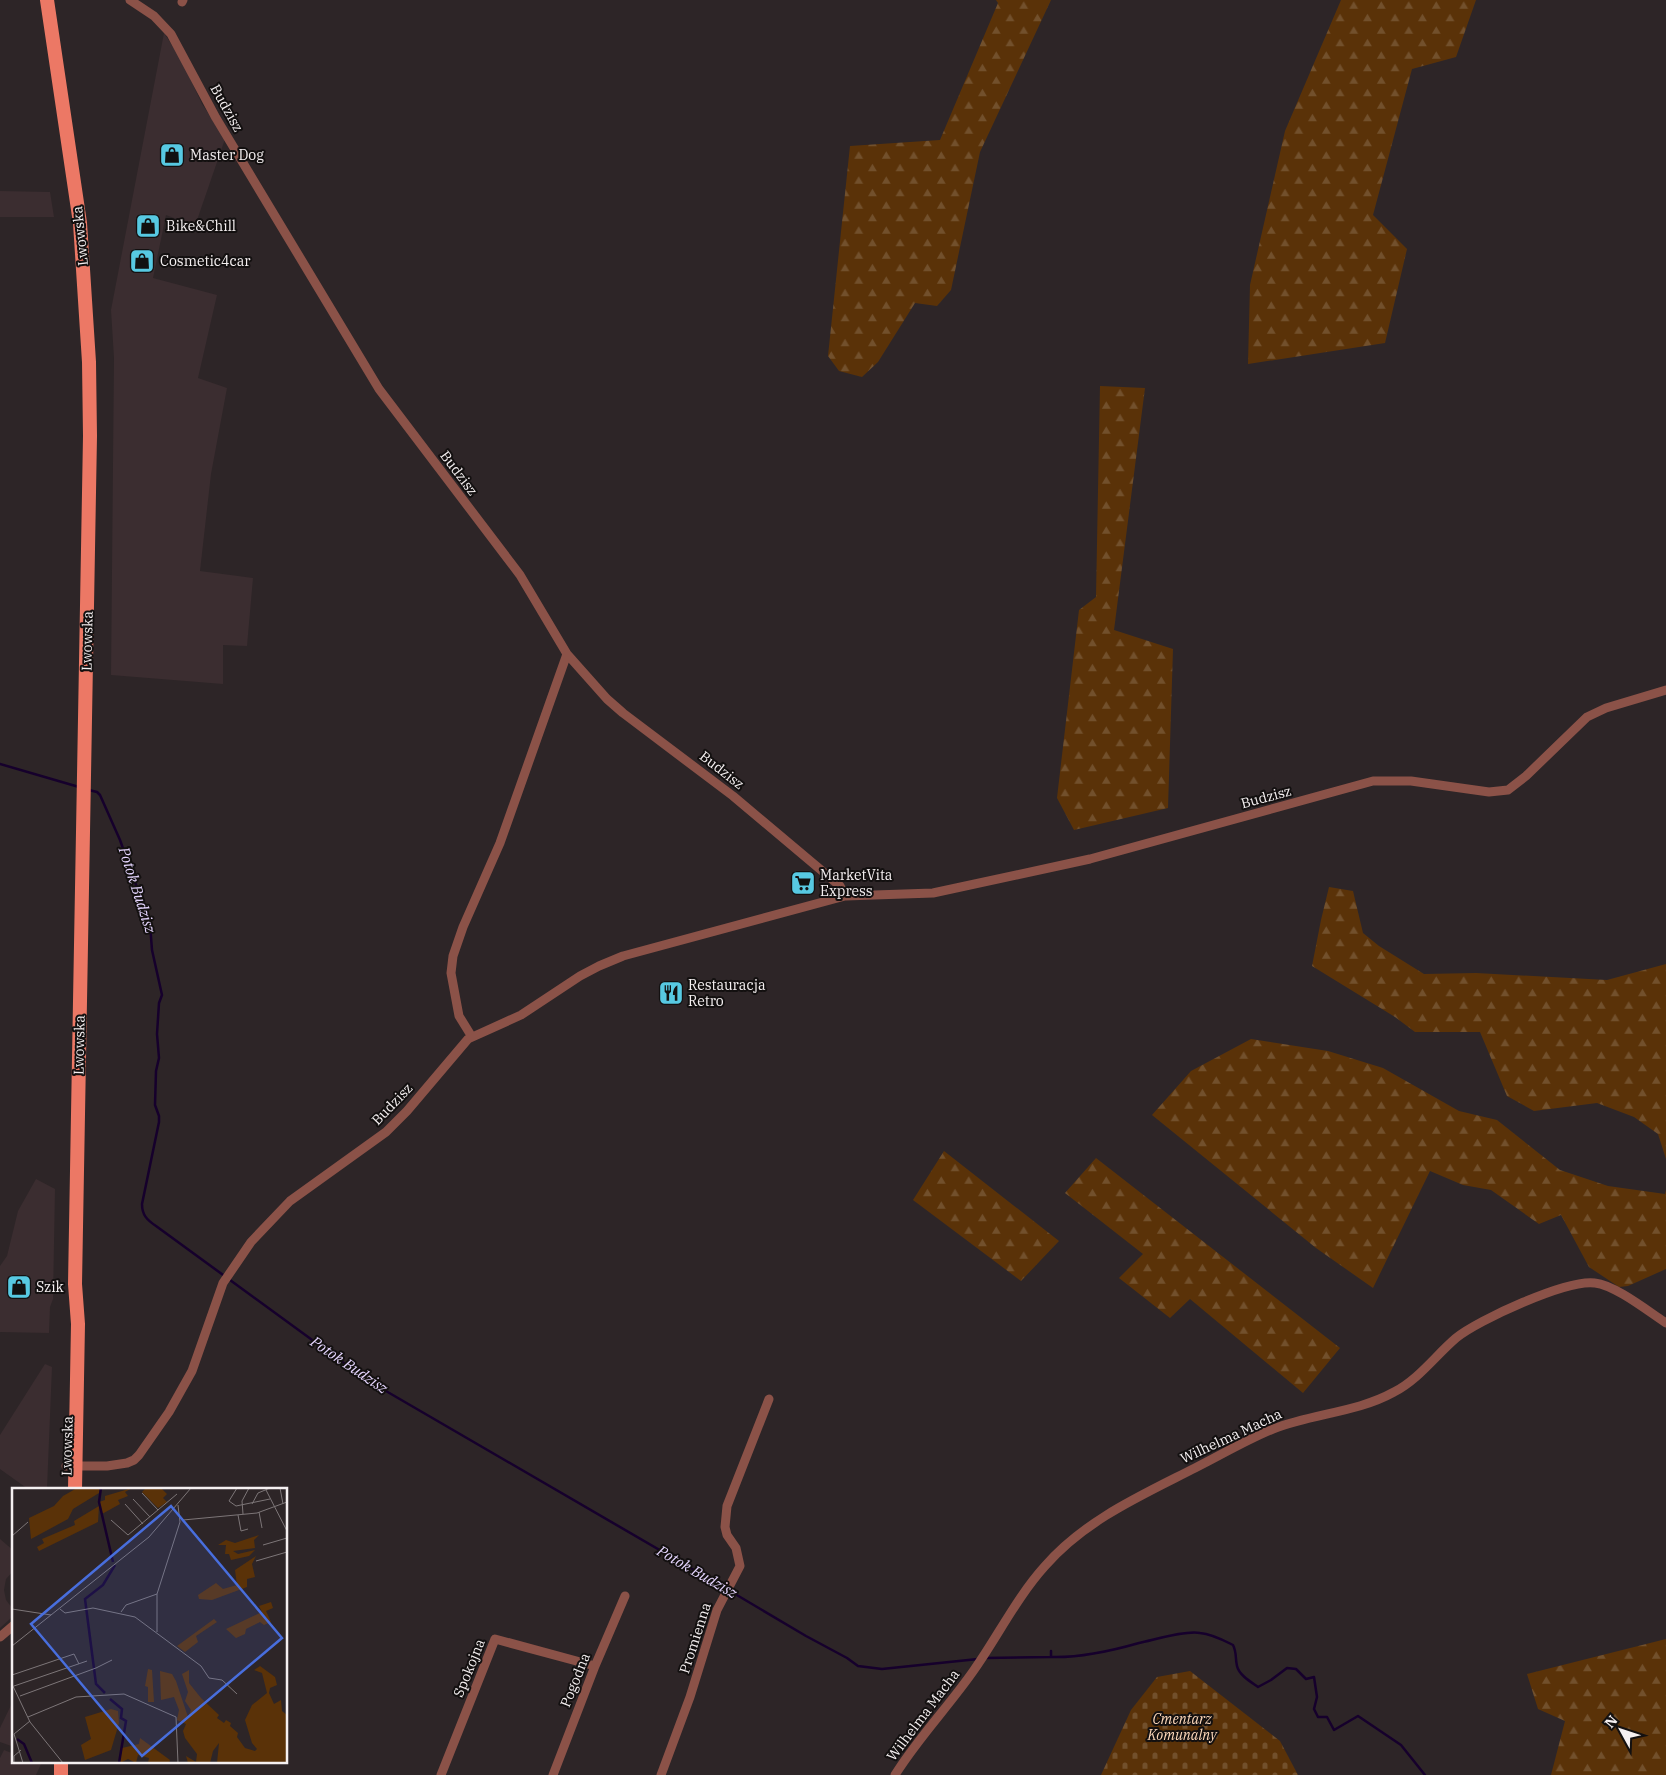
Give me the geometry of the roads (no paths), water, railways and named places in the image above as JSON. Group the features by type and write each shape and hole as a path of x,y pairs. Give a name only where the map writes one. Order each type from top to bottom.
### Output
{"main road":[{"path":"43,0 51,32"},
{"name":"Lwowska","path":"46,0 80,222 89,362 90,436 85,782 75,1284 70,1324 71,1466 75,1488"},
{"name":"Lwowska","path":"66,1488 71,1466"},
{"path":"61,1762 61,1775"},
{"path":"69,1775 70,1762"}],"street":[{"name":"Budzisz","path":"130,0 154,16 171,34 216,118 379,389 520,575 567,654 623,713 769,825 840,886 845,896"},
{"path":"472,1036 459,1016 452,973 453,956 463,927 500,844 567,654"},
{"name":"Budzisz","path":"71,1466 107,1466 127,1463 139,1455 192,1371 226,1279 251,1242 290,1200 386,1132 407,1111 458,1049 472,1036 522,1014 580,976 615,959 845,896 914,895 962,888 1109,855 1373,781 1410,782 1489,792 1508,790 1526,776 1587,718 1606,708 1666,690"},
{"name":"Wilhelma Macha","path":"895,1775 982,1658 1040,1571 1071,1541 1100,1519 1177,1477 1273,1429 1292,1422 1354,1408 1394,1392 1417,1376 1458,1337 1479,1323 1525,1302 1572,1285 1596,1282 1619,1293 1666,1323"},
{"name":"Promienna","path":"661,1775 692,1688 710,1627 727,1589 740,1566 736,1548 727,1535 725,1527 727,1506 770,1400"},
{"name":"Pogodna","path":"553,1775 595,1666 625,1596"},
{"path":"0,1637 12,1627"},
{"name":"Spokojna","path":"442,1775 495,1639 595,1666"}],"waterway":[{"name":"Potok Budzisz","path":"0,764 79,787"},
{"name":"Potok Budzisz","path":"89,790 100,795 120,840 150,924 152,950 162,995 159,1003 157,1034 159,1058 156,1071 155,1105 159,1122 142,1204 146,1217 367,1380 725,1588"},
{"name":"Potok Budzisz","path":"730,1591 858,1666 882,1669 978,1659"},
{"path":"1051,1657 1096,1653 1194,1632 1213,1636 1233,1645 1238,1669 1258,1687 1287,1668 1296,1669 1306,1679 1314,1677 1317,1697 1314,1709 1318,1717 1327,1717 1334,1730 1358,1716 1401,1745 1425,1775"},
{"name":"Potok Budzisz","path":"984,1658 1051,1657 1051,1651"}],"place":[{"name":"Master Dog","path":"172,155"},
{"name":"Bike&Chill","path":"148,226"},
{"name":"Cosmetic4car","path":"142,261"},
{"name":"MarketVita Express","path":"803,883"},
{"name":"Restauracja Retro","path":"671,993"},
{"name":"Szik","path":"19,1287"}],"park label":[{"name":"Cmentarz Komunalny","path":"1182,1728"}]}
